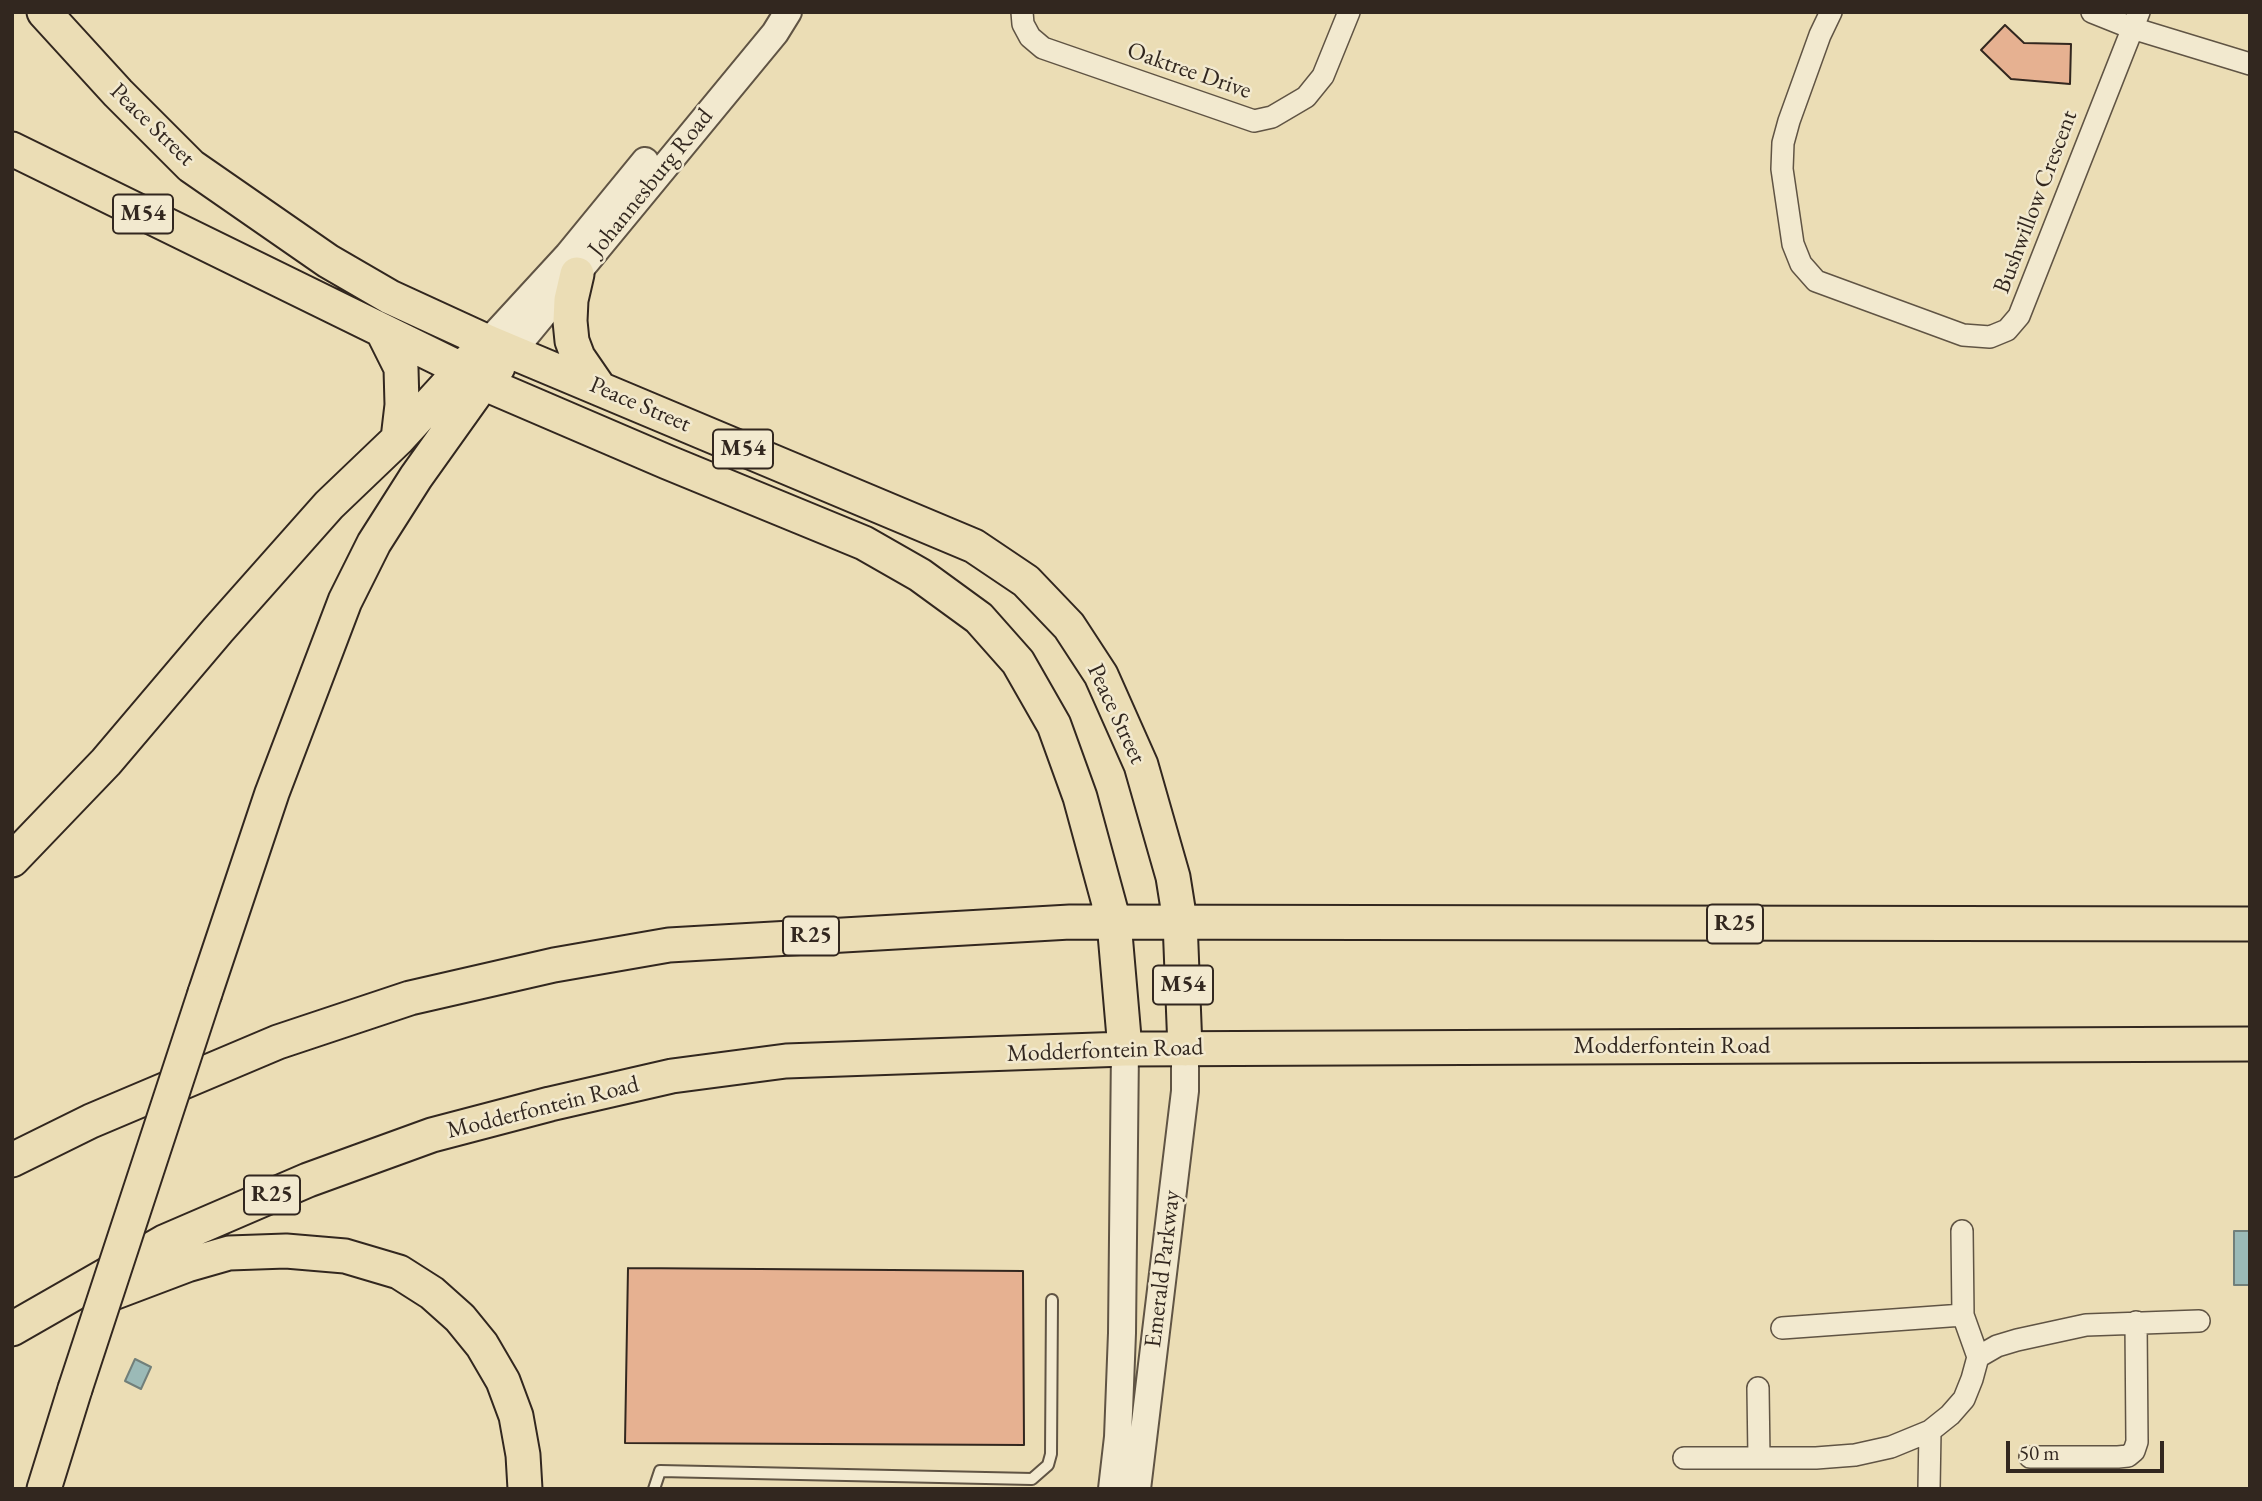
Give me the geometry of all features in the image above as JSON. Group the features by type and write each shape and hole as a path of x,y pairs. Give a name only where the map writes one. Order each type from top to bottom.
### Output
{"main road":[{"name":"Peace Street","path":"44,12 118,93 191,166 328,261 390,297 500,347 974,547 1026,581 1069,626 1101,675 1141,765 1173,877 1180,921 1185,1049"},
{"name":"Peace Street","path":"12,149 472,376 667,462 864,543 920,575 979,618 1018,662 1054,725 1080,797 1114,922"},
{"path":"577,274 570,300 572,341 578,357 600,388"},
{"path":"383,332 401,368 402,405 398,439"},
{"path":"12,860 106,762 329,505 398,439 472,376 500,347"},
{"path":"44,1489 272,793 345,601 374,543 416,477 472,376"},
{"name":"R25","path":"12,1160 91,1121 278,1042 410,998 554,965 669,945 1070,922 2250,924"},
{"name":"M54","path":"1114,922 1125,1049"},
{"name":"Modderfontein Road","path":"12,1331 164,1242 308,1180 432,1135 672,1076 786,1061 1125,1049 2250,1044"},
{"path":"12,1331 187,1265 229,1254 298,1252 345,1256 378,1265 399,1272 432,1293 460,1318 482,1345 503,1381 516,1416 523,1455 525,1489"}],"street":[{"name":"Johannesburg Road","path":"500,347 568,255 771,12"},
{"name":"Johannesburg Road","path":"500,347 577,274 775,33 788,12"},
{"name":"Oaktree Drive","path":"1022,12 1023,24 1030,37 1043,48 1254,121 1272,117 1306,97 1323,76 1349,12"},
{"name":"Bushwillow Crescent","path":"1830,12 1783,143 1782,169 1793,244 1801,264 1816,281 1963,335 1990,337 2007,330 2019,316 2136,20"},
{"path":"2092,12 2136,20 2250,64"},
{"name":"Emerald Parkway","path":"1112,1489 1118,1437 1121,1346 1125,1049"},
{"name":"Emerald Parkway","path":"1137,1489 1185,1091 1185,1049"},
{"path":"1684,1458 1856,1455 1891,1447 1930,1431 1950,1415 1964,1399 1978,1357 1963,1315 1962,1231"},
{"path":"1782,1328 1963,1315"},
{"path":"1978,1357 1997,1346 2086,1325 2199,1321"},
{"path":"2030,1457 2118,1457 2128,1456 2134,1451 2137,1442 2136,1322"},
{"path":"1758,1388 1759,1458"},
{"path":"1929,1489 1930,1431"}],"lane":[{"path":"654,1489 660,1471 1031,1479 1048,1465 1051,1454 1052,1300"}],"water":[{"path":"2234,1231 2250,1231 2250,1285 2234,1285"},
{"path":"135,1359 151,1367 141,1389 125,1381"}],"building":[{"path":"2005,25 2024,43 2071,44 2070,84 2011,79 1981,50"},
{"path":"628,1268 1023,1271 1024,1445 625,1443"}]}
